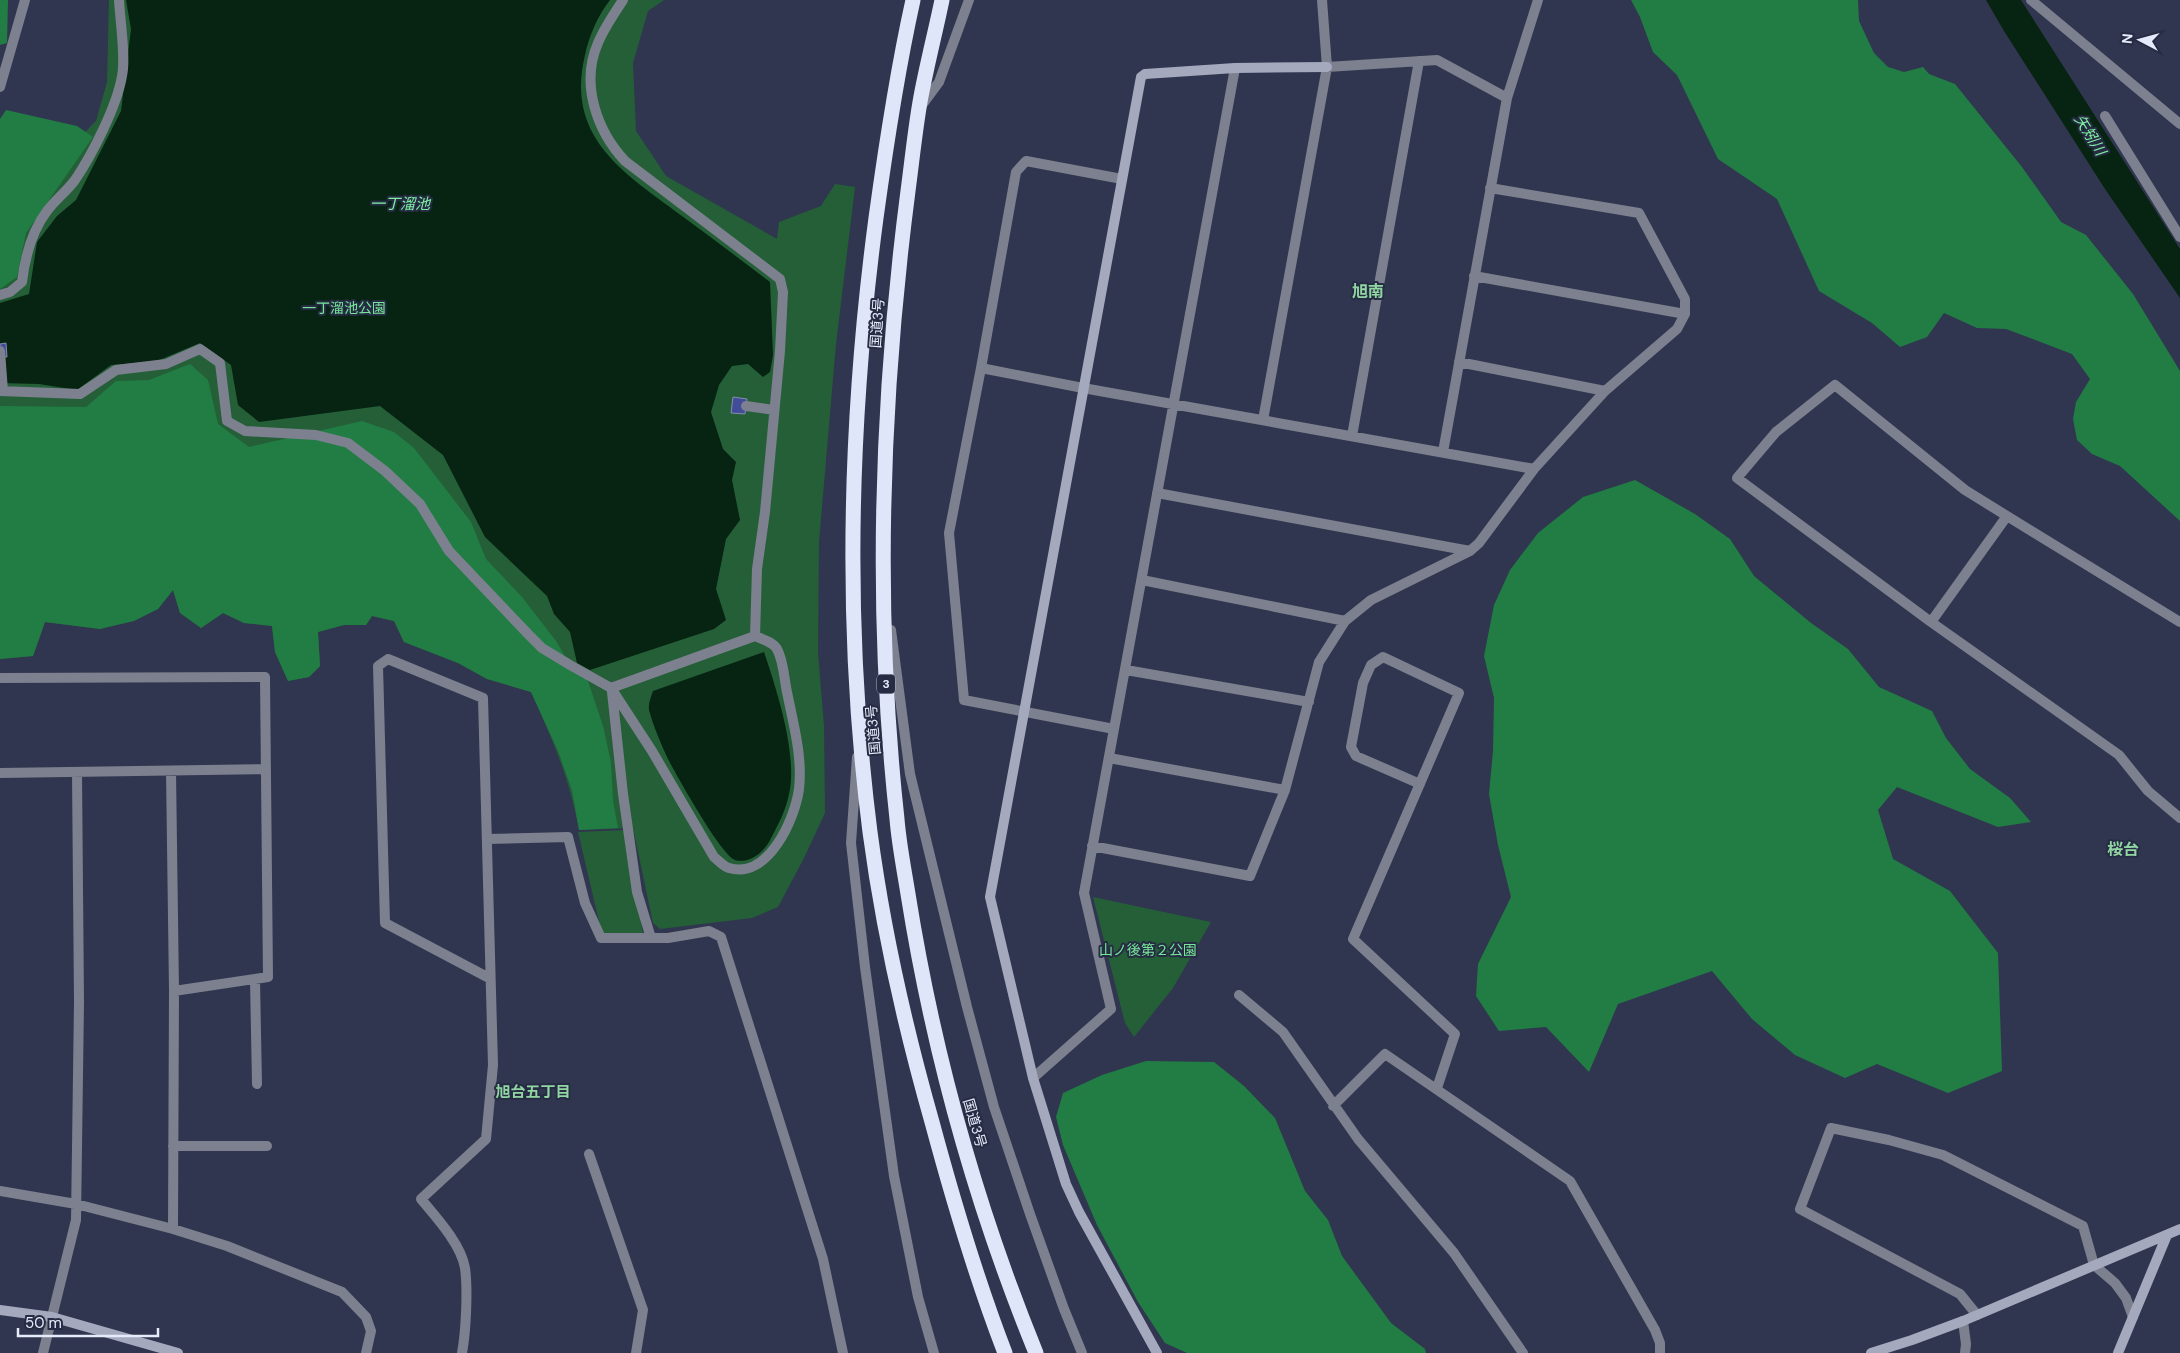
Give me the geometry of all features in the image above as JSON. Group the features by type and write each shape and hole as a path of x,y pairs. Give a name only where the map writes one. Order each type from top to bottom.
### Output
{"highway":[{"name":"国道3号","path":"913,0 894,88 864,305 856,430 852,564 859,717 870,831 883,914 912,1049 946,1177 990,1314 1005,1353"},
{"name":"国道3号","path":"942,0 920,108 896,285 885,425 882,567 886,693 897,821 915,938 938,1051 970,1164 1019,1311 1036,1353"}],"street":[{"path":"0,87 25,0"},
{"path":"0,296 10,292 22,282 30,240 37,225 47,210 74,182 90,156 119,89 123,75 119,0"},
{"path":"623,0 610,19 597,45 591,74 593,100 600,124 611,145 625,161 780,279 783,292 782,329 765,512 757,569 755,636"},
{"path":"920,108 939,82 969,0"},
{"path":"1263,420 1327,67 1322,0"},
{"path":"1443,452 1506,98 1538,0"},
{"path":"2032,0 2180,124"},
{"path":"1157,1353 1079,1212 1066,1184 1033,1078 990,897 1141,77 1145,74 1235,68 1327,67 1437,60 1506,98"},
{"path":"1352,436 1419,61"},
{"path":"1033,1078 1111,1009 1084,893 1235,68"},
{"path":"2105,116 2180,237"},
{"path":"1114,729 964,700 949,533 1016,172 1026,161 1122,179"},
{"path":"1092,846 1250,876 1285,790 1319,662 1345,621 1372,600 1470,551 1479,544 1534,469 1605,391 1678,329 1685,314 1685,299 1639,213 1490,188"},
{"path":"1474,276 1685,314"},
{"path":"0,351 2,391 80,394 116,370 166,364 200,350 220,363 227,420 245,431 316,435 348,443 385,471 420,504 449,550 529,635 563,661 612,688 652,751 714,857 728,868 748,869 762,860 777,846 790,823 799,789 798,756 782,665 777,648 766,640 755,636 612,688"},
{"path":"1460,362 1605,391"},
{"path":"981,368 1534,469"},
{"path":"2180,622 1965,490 1835,385 1776,432 1737,478 1931,622 2119,756 2148,791 2180,818"},
{"path":"746,406 774,410"},
{"path":"1158,493 1470,551"},
{"path":"1931,622 2007,516"},
{"path":"882,567 910,774 967,1007 994,1107 1064,1309 1082,1353"},
{"path":"1142,580 1345,621"},
{"path":"1420,784 1356,756 1351,747 1363,683 1371,665 1383,657 1459,693 1420,784 1353,938 1455,1034 1437,1088"},
{"path":"462,1353 466,1324 465,1267 457,1248 438,1219 421,1200 486,1139 493,1065 489,978 483,698 388,659 378,666 385,923 489,978"},
{"path":"1126,670 1309,702"},
{"path":"0,678 264,677 268,978 174,991"},
{"path":"612,688 623,794 637,892 651,938"},
{"path":"859,717 851,843 865,967 894,1176 918,1297 934,1353"},
{"path":"1109,758 1285,790"},
{"path":"0,773 265,769"},
{"path":"171,771 174,991 173,1229"},
{"path":"44,1353 76,1220 80,1002 77,773"},
{"path":"487,839 568,837 585,903 600,938 668,938 710,931 721,937 823,1259 844,1353"},
{"path":"255,980 257,1084"},
{"path":"1240,995 1283,1032 1333,1106 1358,1139 1454,1253 1523,1353"},
{"path":"1333,1106 1385,1054 1570,1181 1655,1330 1660,1343 1660,1353"},
{"path":"1977,1315 1960,1294 1800,1209 1831,1128 1889,1140 1943,1155 2083,1226 2094,1266 2115,1283 2126,1298 2134,1317"},
{"path":"173,1146 267,1146"},
{"path":"589,1154 643,1310 636,1353"},
{"path":"0,1191 76,1204 173,1229 227,1246 342,1292 366,1317 371,1331 366,1353"},
{"path":"1871,1353 1912,1340 1977,1315 2180,1229"},
{"path":"2118,1353 2167,1235"},
{"path":"0,1310 52,1317 178,1353"},
{"path":"1962,1321 1966,1344 1965,1353"}],"green space":[{"path":"0,0 8,0 7,43 0,45"},
{"name":"一丁溜池公園","path":"109,0 664,0 648,11 633,63 636,131 666,176 777,239 779,222 821,206 835,184 855,187 836,344 819,542 818,652 824,726 825,813 778,907 752,918 660,929 653,923 633,828 579,830 565,776 531,692 487,679 458,663 404,642 394,621 372,616 366,625 344,625 318,632 320,666 309,677 288,681 275,652 272,626 244,623 223,613 201,628 180,613 173,590 158,609 100,629 45,622 33,656 0,659 0,120 6,110 85,132 96,121 107,82"},
{"path":"1631,0 1858,0 1859,21 1874,53 1888,67 1904,72 1923,67 1929,74 1955,84 2022,167 2061,222 2086,235 2133,294 2180,371 2180,521 2120,466 2092,454 2077,440 2073,419 2076,402 2090,379 2072,354 2006,329 1977,328 1944,313 1927,337 1900,347 1872,323 1819,291 1777,199 1718,159 1677,75 1653,52 1640,17"},
{"path":"6,110 77,126 93,137 26,233 17,277 0,289 0,119"},
{"path":"190,364 208,380 218,424 249,447 362,421 394,432 414,448 471,522 486,559 522,597 556,641 570,665 588,681 603,726 611,762 613,801 618,828 579,830 572,790 558,751 531,692 487,679 458,663 404,642 394,621 372,616 366,625 344,625 318,632 320,666 309,677 288,681 275,652 272,626 244,623 223,613 201,628 180,613 173,590 158,609 134,621 100,629 45,622 33,656 0,659 0,406 86,407 116,381 149,380"},
{"path":"1635,480 1695,514 1730,539 1754,576 1811,623 1848,649 1879,687 1932,711 1946,738 1970,769 2010,798 2031,822 1998,827 1897,787 1878,810 1893,859 1950,891 1998,953 2002,1071 1948,1093 1877,1064 1845,1078 1795,1055 1752,1019 1712,971 1618,1004 1589,1072 1546,1027 1499,1031 1476,996 1478,964 1511,897 1498,845 1489,794 1493,751 1494,698 1484,656 1494,605 1510,570 1538,533 1583,497"},
{"path":"625,830 643,933 602,934 578,832"},
{"name":"山ノ後第２公園","path":"1093,897 1211,922 1173,988 1134,1037 1125,1023"},
{"path":"1146,1061 1214,1062 1244,1086 1275,1118 1305,1191 1328,1220 1342,1256 1391,1323 1425,1349 1426,1353 1187,1353 1165,1343 1138,1302 1097,1225 1063,1145 1056,1117 1063,1093 1102,1075"}],"water":[{"name":"一丁溜池","path":"126,0 610,0 594,26 589,40 581,84 584,109 592,131 604,150 621,168 770,282 773,355 770,372 763,377 748,364 732,366 719,385 711,412 723,449 736,462 732,480 740,520 726,539 716,589 726,620 714,629 590,670 577,663 570,632 554,614 547,596 485,537 443,455 380,406 259,422 238,405 231,365 200,343 157,361 111,365 77,390 39,384 0,383 0,303 29,294 37,242 57,216 76,200 121,111 131,29"},
{"name":"矢矧川","path":"1986,0 2021,0 2180,249 2180,298 2105,189"},
{"path":"764,652 780,702 788,738 791,773 790,789 782,817 766,846 755,857 740,861 728,855 689,797 668,759 653,722 649,705 653,691"}],"building":[{"path":"6,343 7,357 0,357 0,344"},
{"path":"733,397 747,399 745,414 731,413"}],"district":[{"name":"旭南","path":"1368,291"},
{"name":"桜台","path":"2123,849"},
{"name":"旭台五丁目","path":"533,1092"}]}
